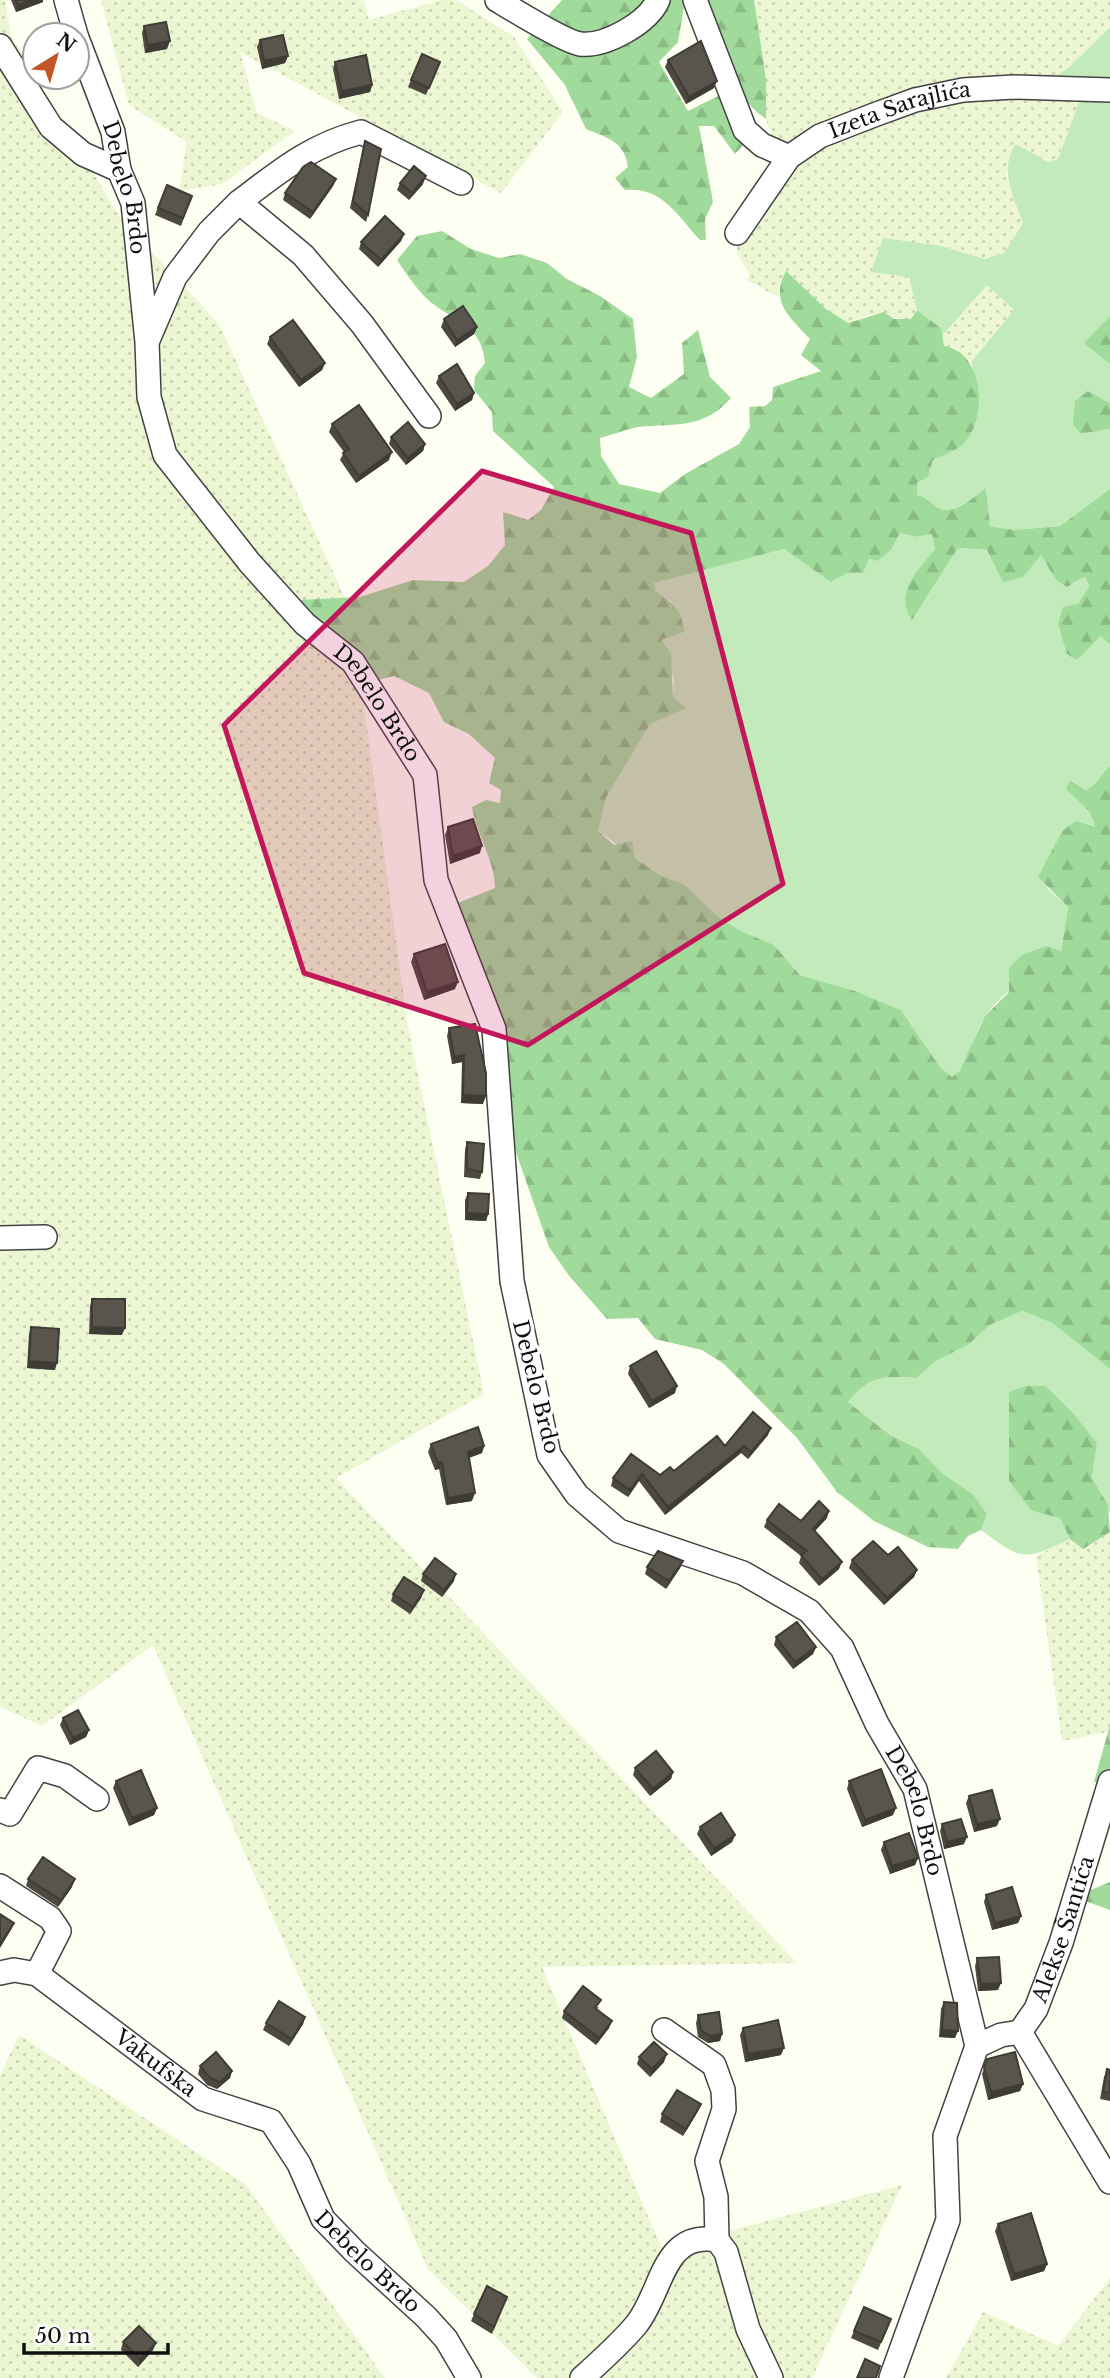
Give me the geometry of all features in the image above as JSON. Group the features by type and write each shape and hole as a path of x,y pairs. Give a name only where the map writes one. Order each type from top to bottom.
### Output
{"street":[{"name":"Debelo Brdo","path":"66,0 72,21"},
{"path":"497,0 580,44 625,35 656,7 658,0"},
{"path":"695,0 745,130 762,145 789,158"},
{"path":"0,46 51,127 83,154 119,170"},
{"name":"Debelo Brdo","path":"91,76 113,132 119,170 133,202 147,342 149,397 165,455 258,573 305,624 353,662 425,775 436,880 494,1029 512,1281 549,1455 576,1495 619,1531 743,1573 809,1611 842,1648 877,1724 915,1789 977,2046"},
{"name":"Izeta Sarajlića","path":"737,233 789,158 820,136 915,100 962,90 1013,86 1110,90"},
{"name":"Debelo Brdo","path":"147,342 175,277 209,232 239,201 292,162 328,141 361,132 461,183"},
{"path":"239,201 303,255 362,324 429,416"},
{"path":"0,1238 45,1237"},
{"path":"0,1810 10,1814 38,1768 65,1776 97,1799"},
{"name":"Alekse Šantića","path":"1020,2032 1036,2009 1061,1943 1110,1782"},
{"path":"0,1886 50,1918 59,1931 37,1974 14,1970 0,1973"},
{"name":"Vakufska","path":"37,1974 204,2098 271,2121 281,2135"},
{"path":"664,2030 714,2065 723,2090 724,2109 707,2161 716,2197 718,2240 726,2252 748,2329 771,2378"},
{"path":"891,2378 948,2220 945,2136 977,2046 1001,2035 1020,2032 1110,2182"},
{"name":"Debelo Brdo","path":"281,2135 323,2219 426,2317 446,2339 469,2378"},
{"path":"582,2378 637,2323 658,2288 670,2258 684,2244 701,2237 718,2240"}],"highlighted area":[{"path":"482,471 691,533 783,884 528,1045 304,973 224,725"}],"green space":[{"path":"0,0 5,0 11,36 21,53 21,91 44,91 121,219 219,324 351,611 407,1021 484,1394 336,1478 797,1963 542,1967 662,2249 902,2185 812,2378 537,2378 429,2271 153,1645 42,1726 0,1707"},
{"path":"101,0 364,0 369,20 441,0 456,0 514,37 563,112 501,193 240,52 257,113 295,131 222,184 179,191 187,142 129,105"},
{"path":"562,0 700,0 684,7 678,42 659,62 688,111 726,92 746,142 735,154 714,126 699,126 713,202 705,219 706,240 700,240 659,197 638,190 625,190 615,178 628,167 623,152 614,142 586,129 565,85 527,39"},
{"path":"702,0 754,0 766,79 766,119 753,108 733,81 718,49"},
{"path":"754,0 1110,0 1110,27 1067,69 1039,88 1083,90 1058,159 1048,162 1016,144 1006,175 1023,223 1004,253 985,259 941,246 909,277 917,310 911,320 871,314 848,323 826,309 786,272 780,282 778,297 747,280 750,274 737,253 737,233 789,157 773,139 766,119 766,79"},
{"path":"1110,27 1110,316 1085,343 1110,364 1110,403 1088,391 1081,434 1110,429 1110,489 1060,526 1014,530 990,526 986,488 965,503 947,510 917,495 917,483 928,477 933,460 959,447 972,433 978,402 971,362 1014,310 987,285 942,336 941,328 917,310 909,277 871,272 883,238 941,246 985,259 1004,253 1023,223 1009,184 1008,164 1011,154 1016,144 1048,162 1058,159 1083,91 1038,88 1067,69"},
{"path":"442,231 471,249 499,258 520,254 547,263 567,279 600,296 633,319 637,357 629,387 651,398 684,374 682,343 698,330 710,377 731,398 710,415 699,420 676,425 638,427 600,438 601,456 619,484 660,493 685,474 739,444 750,427 749,407 765,406 772,400 773,387 821,371 801,355 810,339 789,316 781,300 781,282 786,271 826,309 848,323 884,312 894,319 911,319 917,310 941,328 944,346 957,350 967,359 978,386 979,401 973,430 959,447 933,460 928,477 917,483 917,495 938,508 947,510 965,503 986,488 990,526 1014,530 1060,526 1110,489 1110,645 1101,636 1077,660 1067,654 1058,624 1063,607 1078,604 1089,586 1085,577 1067,587 1056,580 1041,555 1023,577 1003,582 987,550 958,548 912,620 905,601 907,592 910,582 935,549 932,534 916,537 900,533 891,550 877,561 869,558 863,573 847,573 831,582 784,549 654,583 655,591 675,607 683,624 684,632 661,640 671,653 673,697 686,708 650,724 606,798 598,831 614,845 632,841 635,858 658,874 685,885 715,914 739,930 774,945 800,975 855,991 901,1010 940,1067 952,1077 960,1070 985,1016 1009,992 1009,968 1022,955 1046,946 1061,951 1068,907 1038,877 1062,831 1076,821 1095,827 1090,812 1066,789 1070,780 1086,790 1110,766 1110,1369 1052,1323 1022,1311 990,1325 968,1345 936,1361 917,1378 878,1379 856,1393 848,1402 890,1435 919,1449 942,1473 974,1495 987,1514 981,1530 968,1536 958,1549 928,1547 874,1521 837,1492 797,1438 724,1364 702,1350 655,1339 638,1318 607,1319 570,1277 549,1247 505,1121 453,905 495,888 492,867 472,807 486,800 500,803 501,790 489,783 495,758 469,734 444,722 429,693 394,676 366,683 305,624 299,600 360,597 413,580 464,582 488,566 505,545 503,512 528,520 541,510 554,487 493,431 492,412 474,390 475,376 485,363 478,338 424,296 397,260 417,236"},
{"path":"987,285 1014,310 971,362 955,348 944,346 942,336"},
{"path":"1110,316 1110,364 1084,343"},
{"path":"1088,391 1110,403 1110,429 1081,434 1073,424 1075,401"},
{"path":"900,533 916,537 932,534 935,549 919,568 912,620 958,548 1041,555 1056,580 1074,584 1085,577 1089,586 1078,604 1077,660 1101,636 1110,645 1110,766 1086,790 1071,780 1090,812 1095,828 1062,831 1052,851 1047,888 1068,907 1061,951 993,1006 981,1023 964,1064 952,1077 940,1067 901,1010 855,991 800,975 774,945 739,930 715,914 685,885 658,874 598,831 606,798 650,724 673,697 674,679 660,640 684,632 671,601 655,591 653,583 784,549 832,582 869,558 891,550"},
{"path":"1022,1311 1052,1323 1110,1369 1110,1513 1092,1478 1097,1443 1075,1415 1046,1386 1009,1392 1009,1439 1032,1511 1060,1518 1070,1539 1032,1554 1015,1552 981,1530 987,1514 974,1495 942,1473 919,1449 890,1435 848,1402 856,1393 878,1379 917,1378 936,1361 968,1345 990,1325"},
{"path":"1026,1386 1046,1386 1075,1415 1097,1443 1092,1478 1108,1505 1110,1532 1083,1549 1070,1539 1060,1518 1032,1511 1009,1481 1009,1392"},
{"path":"1110,1532 1110,1726 1108,1732 1062,1741 1036,1556 1070,1539 1083,1549"},
{"path":"1110,1726 1110,1782 1094,1782 1108,1732"},
{"path":"1110,1882 1110,1910 1074,1897"},
{"path":"19,2035 246,2185 385,2378 0,2378 0,2076"},
{"path":"1110,2278 1110,2378 946,2378 983,2312 1058,2346"}],"building":[{"path":"16,0 31,0 18,5"},
{"path":"166,22 170,41 148,45 144,26"},
{"path":"283,35 288,56 264,61 260,40"},
{"path":"701,41 717,81 689,97 668,60"},
{"path":"422,54 440,62 429,88 411,80"},
{"path":"366,55 372,85 342,91 335,62"},
{"path":"365,141 381,149 368,215 353,201"},
{"path":"311,162 336,179 313,212 285,193 303,167"},
{"path":"414,166 426,176 412,193 400,183"},
{"path":"167,185 192,196 183,218 158,208"},
{"path":"385,216 404,234 381,260 361,242"},
{"path":"463,306 477,327 457,340 444,319"},
{"path":"293,320 325,363 301,380 270,337"},
{"path":"457,364 474,393 457,404 439,376"},
{"path":"359,405 392,452 359,476 343,453 349,449 332,424"},
{"path":"408,422 425,444 408,458 391,437"},
{"path":"473,819 482,846 453,856 448,827"},
{"path":"445,944 458,982 427,992 414,954"},
{"path":"475,1024 486,1073 486,1096 463,1095 464,1055 454,1057 449,1028"},
{"path":"467,1142 484,1144 482,1172 467,1169"},
{"path":"468,1193 489,1194 488,1214 467,1213"},
{"path":"92,1299 125,1299 125,1328 92,1327"},
{"path":"31,1327 59,1329 57,1363 29,1361"},
{"path":"656,1351 677,1386 652,1401 630,1366"},
{"path":"753,1412 771,1428 751,1452 744,1446 668,1507 642,1474 630,1490 613,1478 631,1454 660,1475 670,1467 674,1471 717,1436 725,1446"},
{"path":"478,1427 484,1446 468,1452 475,1493 448,1498 442,1462 438,1463 431,1444"},
{"path":"819,1501 829,1511 813,1529 842,1562 822,1579 801,1555 807,1551 767,1520 779,1504 801,1521"},
{"path":"873,1541 888,1555 898,1547 917,1570 887,1598 852,1560"},
{"path":"658,1551 683,1561 669,1581 647,1567"},
{"path":"435,1558 456,1574 444,1590 423,1574"},
{"path":"404,1577 424,1590 413,1607 393,1594"},
{"path":"797,1622 816,1647 795,1662 776,1637"},
{"path":"78,1710 89,1730 73,1738 63,1718"},
{"path":"656,1751 673,1772 653,1789 635,1768"},
{"path":"881,1769 896,1808 865,1820 849,1781"},
{"path":"141,1770 157,1808 132,1818 116,1781"},
{"path":"992,1790 1000,1819 977,1824 969,1796"},
{"path":"721,1813 735,1835 714,1848 700,1827"},
{"path":"961,1819 967,1837 947,1842 942,1824"},
{"path":"909,1833 918,1858 892,1866 884,1842"},
{"path":"43,1857 75,1879 61,1900 28,1879"},
{"path":"1012,1887 1021,1916 995,1923 986,1895"},
{"path":"0,1914 14,1923 0,1944"},
{"path":"999,1957 1001,1983 981,1984 977,1958"},
{"path":"583,1986 601,2000 595,2008 612,2021 599,2038 564,2011"},
{"path":"279,2001 305,2017 292,2039 266,2023"},
{"path":"944,2002 957,2003 958,2031 942,2030"},
{"path":"719,2012 722,2034 710,2036 701,2030 698,2015"},
{"path":"778,2020 784,2048 748,2054 743,2028"},
{"path":"654,2042 667,2054 652,2069 639,2057"},
{"path":"216,2052 232,2071 220,2082 210,2078 200,2066"},
{"path":"1015,2052 1023,2084 991,2092 984,2067 987,2059"},
{"path":"1107,2069 1110,2070 1110,2093 1103,2092"},
{"path":"677,2090 701,2104 686,2129 662,2114"},
{"path":"1031,2213 1047,2264 1014,2274 998,2224"},
{"path":"487,2286 507,2297 494,2327 474,2314"},
{"path":"864,2307 891,2319 881,2342 854,2331"},
{"path":"139,2326 156,2343 140,2359 123,2342"},
{"path":"865,2359 880,2366 876,2378 857,2378"}]}
